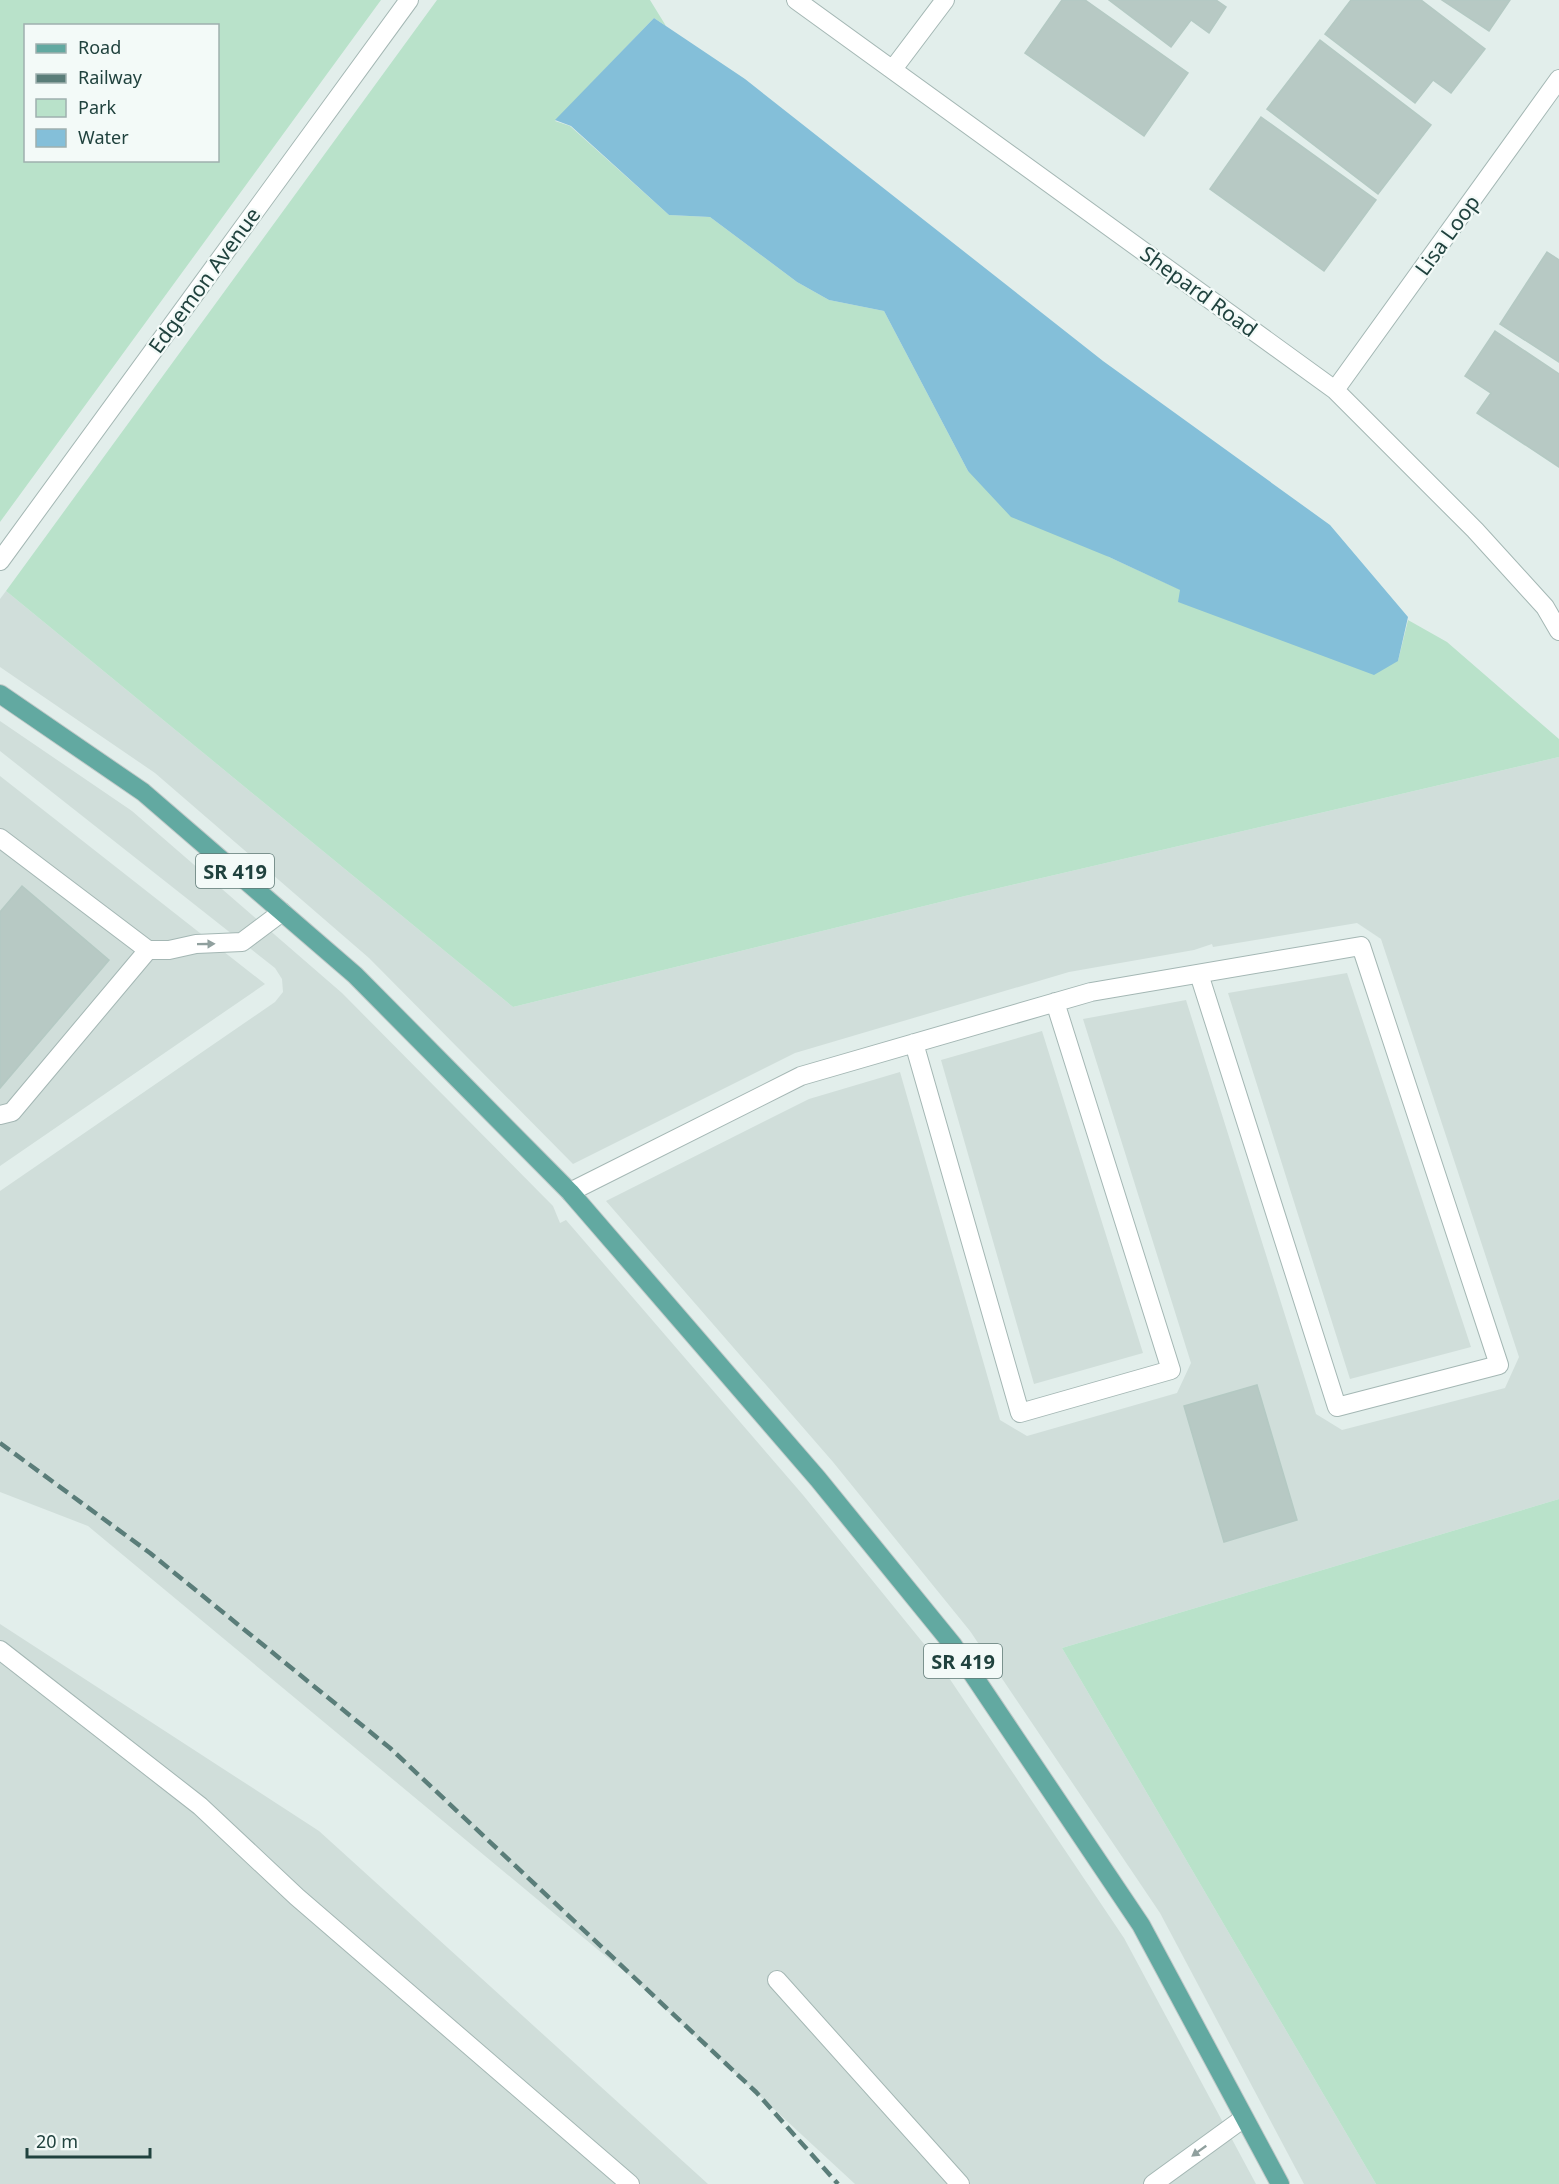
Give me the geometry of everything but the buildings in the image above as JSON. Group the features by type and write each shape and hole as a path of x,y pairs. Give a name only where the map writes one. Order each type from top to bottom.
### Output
{"main road":[{"name":"SR 419","path":"0,694 143,792 355,975 570,1192 818,1479 953,1645 1142,1925 1280,2184"}],"street":[{"name":"Edgemon Avenue","path":"0,561 409,0"},
{"name":"Shepard Road","path":"796,0 1335,390 1475,530 1545,607 1559,631"},
{"path":"893,69 945,0"},
{"name":"Lisa Loop","path":"1335,390 1559,79"},
{"path":"0,838 148,950 169,950 196,944 242,942 282,912"},
{"path":"570,1192 801,1076 1091,992 1361,946 1499,1365 1336,1407 1199,974"},
{"path":"0,1115 12,1112 148,950"},
{"path":"914,1043 1020,1413 1171,1370 1055,1002"},
{"path":"0,1650 200,1806 297,1897 630,2184"},
{"path":"777,1980 960,2184"},
{"path":"1153,2184 1244,2118"}],"shaded area":[{"path":"6,591 513,1007 965,896 1559,757 1559,1499 1062,1648 1376,2184 1304,2184 1160,1913 970,1631 833,1462 606,1201 809,1099 900,1072 1000,1420 1027,1436 1177,1393 1191,1363 1083,1019 1186,1000 1316,1414 1342,1430 1505,1388 1519,1357 1381,939 1357,923 1213,947 1212,944 1194,950 1069,972 795,1053 573,1164 369,958 155,773 0,667 0,599"},
{"path":"0,721 132,811 342,993 553,1206 560,1223 566,1220 803,1495 937,1660 1124,1938 1256,2184 855,2184 632,1978 88,1526 0,1492 0,1191 275,1002 283,992 282,979 275,968 0,751"},
{"path":"0,776 265,984 0,1166"},
{"path":"1347,973 1471,1347 1350,1379 1228,993"},
{"path":"1042,1031 1143,1353 1034,1384 941,1060"},
{"path":"0,1624 319,1831 708,2184 0,2184"}],"green space":[{"path":"0,0 381,0 0,522"},
{"path":"437,0 650,0 666,26 654,18 555,121 570,126 669,215 710,217 797,282 829,300 884,311 968,471 1109,557 1181,590 1179,602 1398,661 1408,620 1447,642 1559,739 1559,757 965,896 513,1007 6,591"},
{"path":"1559,1499 1559,2184 1376,2184 1062,1648"}],"water":[{"path":"654,18 745,79 1103,361 1330,525 1408,617 1398,661 1374,675 1178,602 1180,590 1109,557 1011,517 968,471 884,311 829,300 797,282 710,217 669,215 571,126 555,120"}],"railway":[{"path":"0,1443 150,1553 390,1748 756,2092 838,2184"}]}
